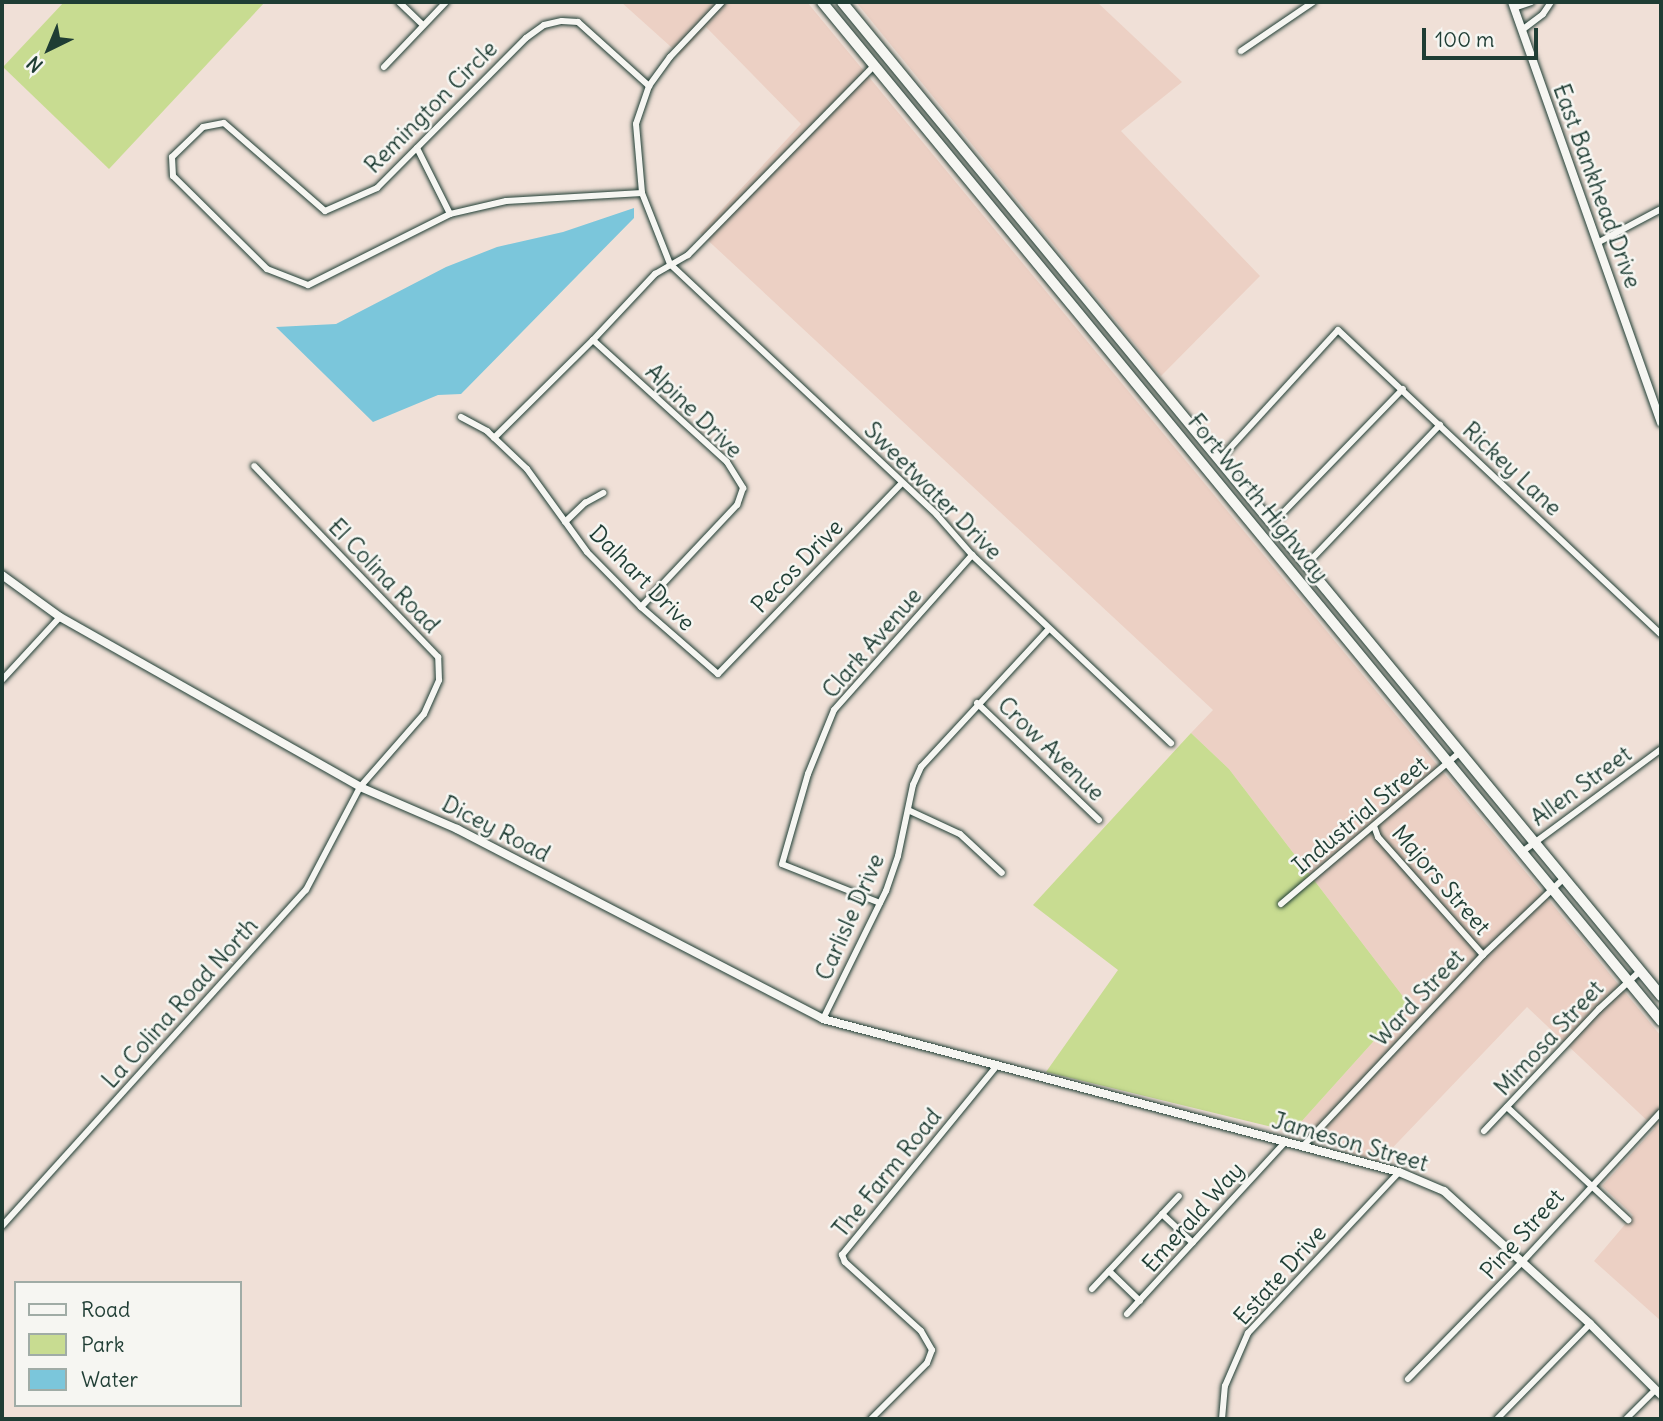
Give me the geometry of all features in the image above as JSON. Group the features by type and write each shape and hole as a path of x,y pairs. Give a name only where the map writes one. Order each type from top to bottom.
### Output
{"main road":[{"name":"Fort Worth Highway","path":"822,2 1661,1021"},
{"name":"Fort Worth Highway","path":"842,2 1661,996"},
{"path":"917,117 929,106"},
{"path":"976,190 989,180"},
{"path":"1078,313 1090,302"},
{"path":"1235,504 1247,494"},
{"path":"1328,617 1340,606"}],"street":[{"path":"399,2 424,25"},
{"path":"384,67 446,2"},
{"name":"Sweetwater Drive","path":"722,2 670,57 649,86 636,124 642,192 670,264 937,515 972,555 1171,743"},
{"path":"1241,51 1313,2"},
{"path":"1513,5 1531,2"},
{"path":"1522,30 1543,14 1552,2"},
{"name":"East Bankhead Drive","path":"1513,5 1661,422"},
{"name":"Remington Circle","path":"642,192 506,201 450,214 307,285 267,269 173,176 172,157 203,127 224,123 325,211 377,188 526,38 553,23 578,22 649,86"},
{"path":"494,438 655,274 688,255 874,66"},
{"path":"417,148 450,214"},
{"path":"1599,242 1661,209"},
{"name":"Rickey Lane","path":"1220,460 1338,330 1404,389 1661,634"},
{"name":"Alpine Drive","path":"593,340 727,462 743,488 737,505 641,607"},
{"path":"1272,524 1404,389"},
{"name":"Dalhart Drive","path":"460,417 494,438 527,469 587,552 641,607 718,674"},
{"path":"1306,565 1440,425"},
{"name":"El Colina Road","path":"254,466 438,657 439,680 425,714 360,787"},
{"name":"Pecos Drive","path":"718,674 902,482"},
{"path":"565,522 585,503 603,493"},
{"name":"Clark Avenue","path":"880,903 782,864 808,774 835,710 972,555"},
{"name":"Dicey Road","path":"2,575 61,617 360,787 457,829 823,1019 996,1067"},
{"path":"2,680 61,617"},
{"name":"Carlisle Drive","path":"823,1019 880,903 898,856 913,785 921,767 977,703 1049,629"},
{"name":"Crow Avenue","path":"977,703 1099,820"},
{"name":"Allen Street","path":"1522,852 1661,748"},
{"name":"Industrial Street","path":"1281,904 1460,752"},
{"name":"La Colina Road North","path":"2,1226 306,890 360,787"},
{"path":"908,810 960,834 1002,873"},
{"name":"Majors Street","path":"1374,826 1378,837 1483,955"},
{"name":"Ward Street","path":"1303,1146 1483,955 1564,878"},
{"name":"Mimosa Street","path":"1484,1131 1627,980 1640,971"},
{"name":"Jameson Street","path":"996,1067 1399,1172 1444,1191 1523,1261 1658,1392"},
{"name":"The Farm Road","path":"871,1419 926,1363 932,1350 921,1331 845,1262 842,1255 996,1067"},
{"path":"1507,1107 1628,1220"},
{"name":"Pine Street","path":"1408,1379 1523,1261 1590,1185 1661,1112"},
{"name":"Emerald Way","path":"1127,1314 1284,1143"},
{"name":"Estate Drive","path":"1222,1419 1225,1386 1248,1333 1399,1172"},
{"path":"1092,1289 1179,1196"},
{"path":"1161,1214 1193,1243"},
{"path":"1109,1271 1140,1301"},
{"path":"1497,1419 1590,1324"},
{"path":"1626,1419 1658,1392"}],"shaded area":[{"path":"621,2 807,2 1661,1036 1661,1321 1594,1261 1633,1215 1602,1186 1655,1128 1527,1007 1379,1162 1292,1132 1408,1003 1229,769 1191,733 1213,710 700,233 801,124 706,27 680,55"},
{"path":"856,2 1097,2 1182,82 1121,131 1260,276 1161,376"}],"green space":[{"path":"64,2 265,2 109,169 3,67"},
{"path":"1191,733 1229,769 1408,1003 1292,1132 1046,1072 1118,970 1033,905"}],"water":[{"path":"634,208 634,218 461,394 438,395 373,422 276,327 336,324 446,267 497,247 563,232"}]}
